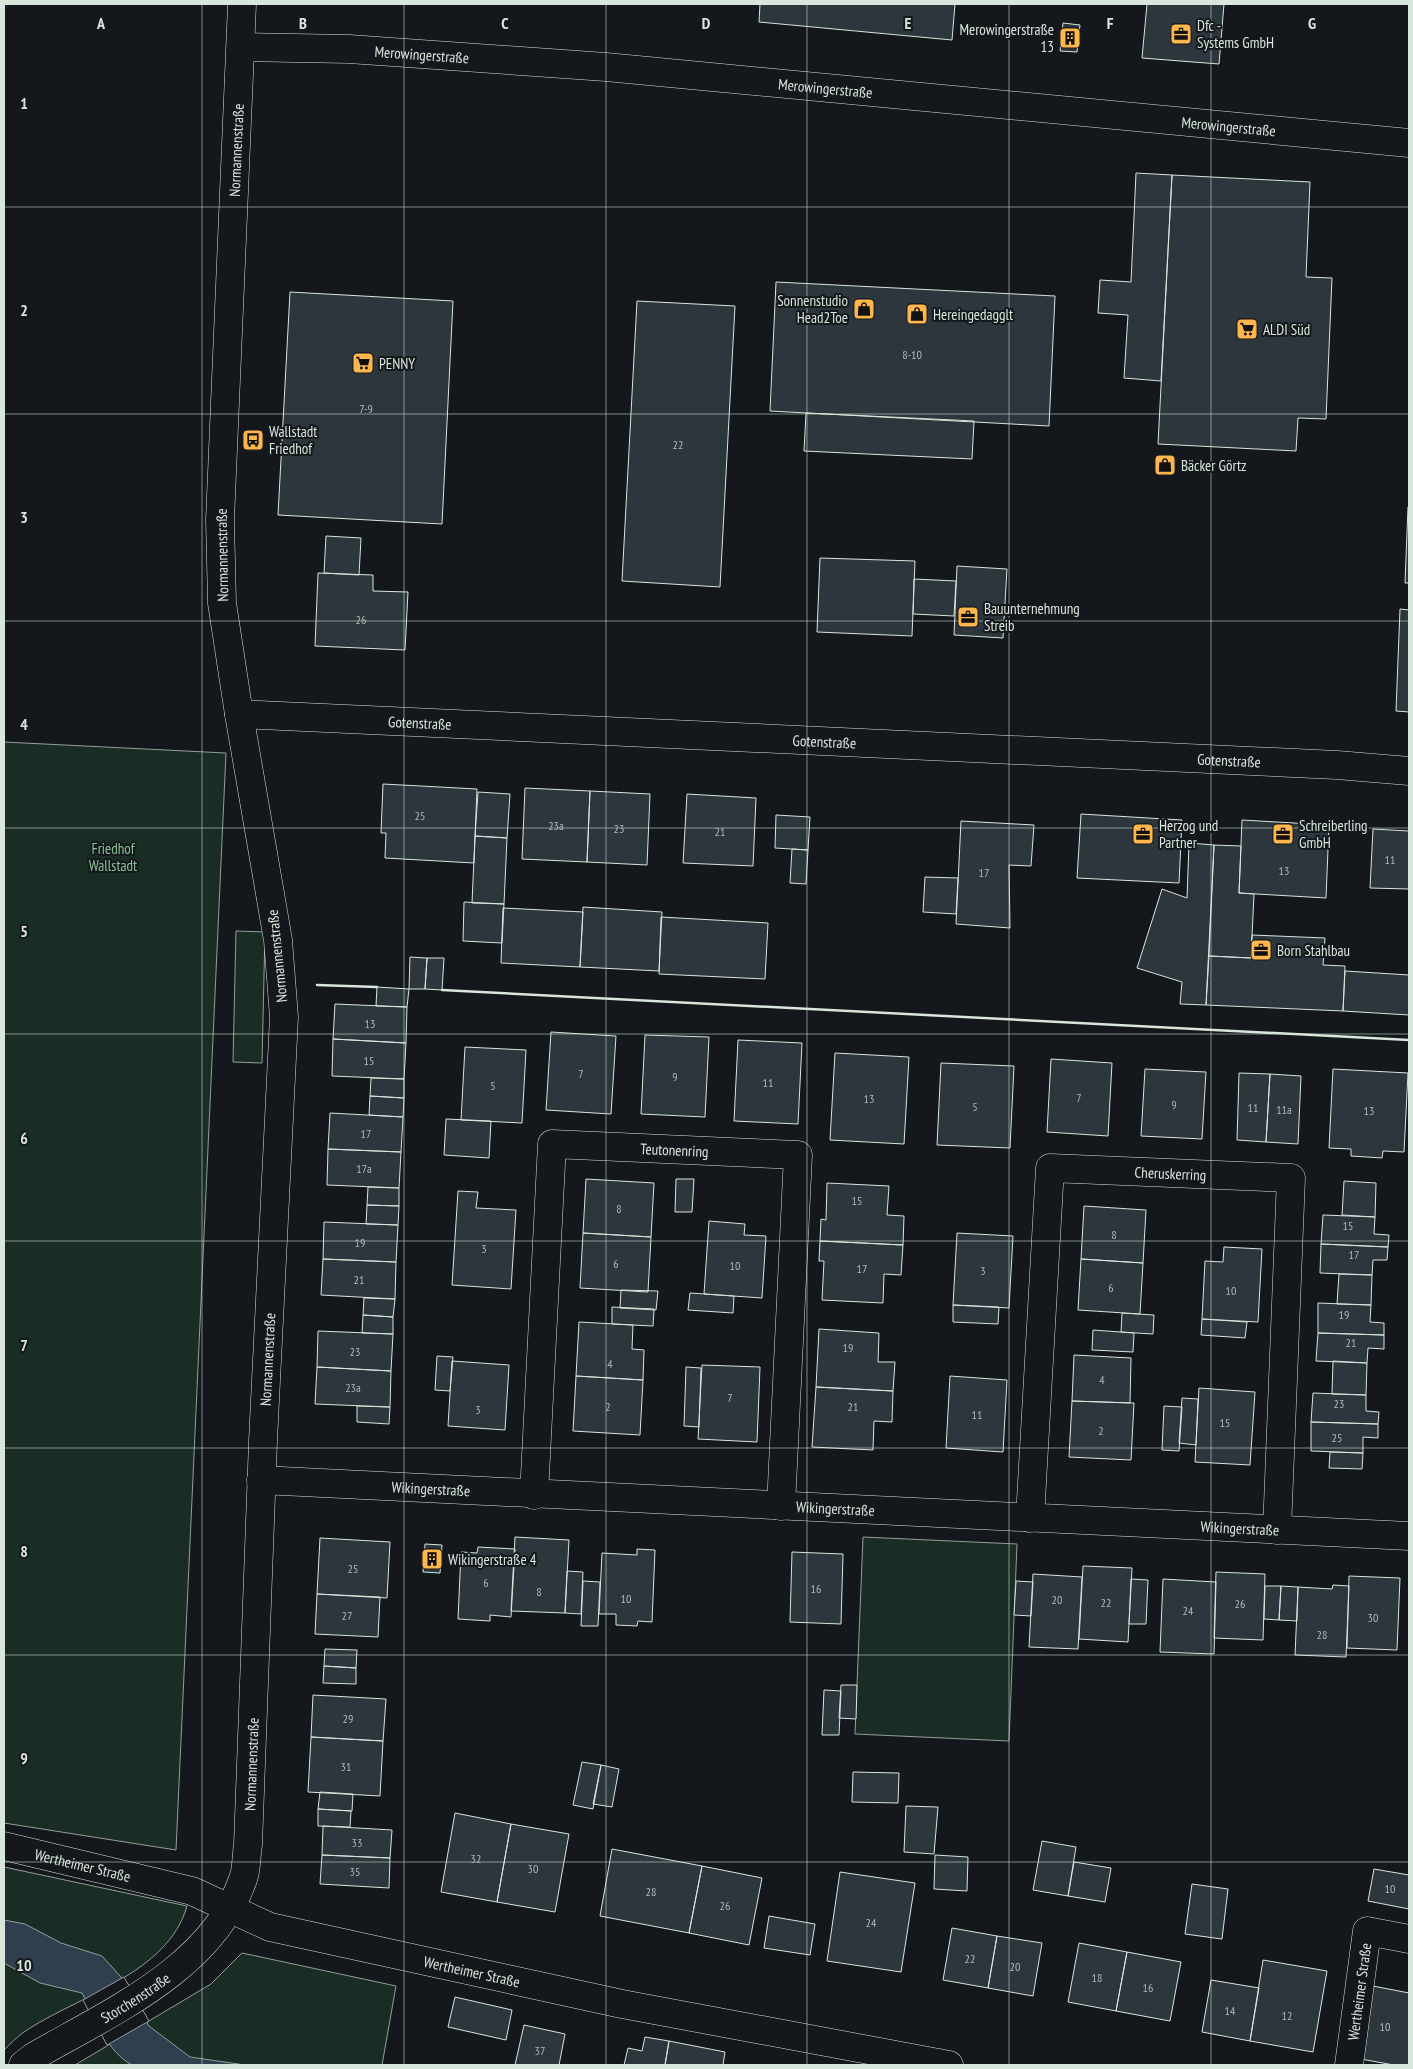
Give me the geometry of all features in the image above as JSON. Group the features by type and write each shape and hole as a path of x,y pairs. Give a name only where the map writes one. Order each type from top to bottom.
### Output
{"street":[{"name":"Normannenstraße","path":"229,1908 244,1878 248,1845 262,1480 284,1017 278,940 222,603 220,520 242,4"},
{"name":"Merowingerstraße","path":"241,47 349,50 606,66 1409,142"},
{"name":"Gotenstraße","path":"239,714 1337,765 1409,771"},
{"name":"Teutonenring","path":"534,1495 552,1144 562,1144 798,1155 781,1506"},
{"name":"Cheruskerring","path":"1030,1518 1050,1168 1291,1178 1277,1530"},
{"name":"Wikingerstraße","path":"262,1480 534,1495 1409,1536"},
{"name":"Wertheimer Straße","path":"4,1846 192,1890 270,1927 622,2004 948,2065"},
{"name":"Storchenstraße","path":"23,2065 33,2057 144,1994 179,1968 203,1944 229,1908"},
{"name":"Wertheimer Straße","path":"1349,2065 1368,1931 1409,1940"}],"green space":[{"name":"Friedhof Wallstadt","path":"4,742 226,753 176,1850 4,1823"},
{"path":"236,931 265,932 262,1063 233,1062"},
{"path":"863,1537 1017,1544 1009,1741 855,1734"},
{"path":"4,1867 187,1906 177,1929 161,1949 141,1966 118,1981 45,2019 16,2038 4,2050"},
{"path":"242,1953 396,1986 382,2065 75,2065 211,1984"}],"water":[{"path":"4,1920 25,1924 61,1943 102,1956 121,1977 149,2026 190,2057 245,2065 132,2065 115,2052 97,2023 82,1993 40,1983 4,1963"}],"pier":[{"path":"124,1977 149,2021 107,2045 83,2000"}],"building":[{"path":"760,4 955,4 952,40 759,22"},
{"path":"1147,4 1224,4 1219,64 1142,58"},
{"name":"Merowingerstraße 13","path":"1063,23 1080,25 1077,52 1060,51"},
{"path":"1136,173 1172,175 1161,381 1124,378 1128,315 1098,313 1100,280 1131,282"},
{"name":"ALDI Süd","path":"1172,175 1310,182 1306,277 1332,278 1326,419 1298,418 1296,451 1158,444"},
{"path":"776,282 1055,296 1049,426 770,411"},
{"path":"290,292 453,301 442,524 278,515"},
{"path":"637,301 735,306 720,587 622,581"},
{"path":"806,413 974,421 972,459 804,451"},
{"path":"1408,507 1409,583 1405,583"},
{"path":"326,536 361,538 359,575 324,573"},
{"path":"820,558 915,561 912,636 817,632"},
{"path":"957,566 1007,569 1003,638 954,635"},
{"path":"318,573 373,575 373,591 408,592 405,650 315,646"},
{"path":"914,579 956,581 954,616 913,614"},
{"path":"1400,609 1409,610 1409,712 1396,711"},
{"path":"383,784 477,789 474,863 385,858 386,833 381,833"},
{"path":"525,788 590,791 587,862 522,859"},
{"path":"590,791 650,794 647,865 587,862"},
{"path":"478,792 510,794 507,838 475,836"},
{"path":"687,794 756,798 753,866 683,863"},
{"path":"1081,814 1182,820 1179,883 1077,878"},
{"path":"776,815 810,817 808,850 775,848"},
{"path":"1242,820 1329,825 1326,898 1239,893"},
{"path":"961,821 1034,825 1031,866 1009,865 1010,928 956,924"},
{"path":"1373,829 1409,831 1409,889 1370,888"},
{"path":"475,836 507,838 504,904 472,903"},
{"path":"1189,843 1214,845 1206,1005 1180,1004 1182,982 1137,968 1162,889 1187,898"},
{"path":"1214,845 1241,846 1239,893 1254,894 1251,958 1209,956"},
{"path":"792,849 808,850 806,884 790,883"},
{"path":"925,877 958,878 956,914 923,912"},
{"path":"464,902 504,904 502,943 463,941"},
{"path":"583,907 662,912 659,971 580,967"},
{"path":"503,908 583,912 580,967 501,963"},
{"path":"661,917 768,923 765,979 659,974"},
{"path":"1252,935 1325,938 1323,965 1345,966 1343,1011 1206,1005 1209,956 1251,958"},
{"path":"410,957 427,958 425,989 409,989"},
{"path":"427,958 444,958 442,990 425,989"},
{"path":"1345,971 1409,975 1409,1015 1343,1011"},
{"path":"377,987 409,989 407,1007 376,1006"},
{"path":"335,1004 407,1007 406,1043 333,1039"},
{"path":"551,1032 616,1036 611,1114 546,1110"},
{"path":"645,1035 709,1037 705,1117 641,1114"},
{"path":"333,1039 406,1043 404,1079 332,1076"},
{"path":"738,1040 802,1043 798,1124 734,1121"},
{"path":"465,1047 526,1050 522,1123 461,1120"},
{"path":"835,1053 909,1057 904,1144 830,1140"},
{"path":"1051,1059 1112,1063 1108,1136 1047,1132"},
{"path":"941,1063 1014,1066 1010,1148 937,1145"},
{"path":"1145,1069 1206,1072 1202,1139 1141,1136"},
{"path":"1333,1069 1408,1073 1404,1152 1383,1151 1382,1158 1351,1156 1351,1149 1329,1148"},
{"path":"1239,1073 1270,1074 1266,1142 1237,1140"},
{"path":"1270,1074 1301,1076 1298,1144 1266,1142"},
{"path":"371,1078 404,1079 404,1098 370,1096"},
{"path":"370,1096 404,1098 403,1117 369,1115"},
{"path":"330,1113 403,1117 401,1152 328,1149"},
{"path":"446,1119 491,1121 489,1158 444,1155"},
{"path":"328,1149 401,1152 399,1188 327,1185"},
{"path":"586,1179 654,1183 651,1237 583,1233"},
{"path":"676,1179 694,1179 692,1212 675,1212"},
{"path":"1344,1181 1376,1183 1375,1217 1342,1215"},
{"path":"827,1183 889,1186 887,1215 904,1216 903,1245 820,1241 821,1219 826,1220"},
{"path":"368,1187 399,1188 399,1206 367,1205"},
{"path":"458,1191 478,1192 476,1208 516,1210 511,1289 452,1285"},
{"path":"367,1205 399,1206 398,1225 366,1224"},
{"path":"1084,1206 1146,1210 1143,1263 1081,1259"},
{"path":"1323,1215 1375,1217 1374,1234 1389,1235 1388,1247 1321,1244"},
{"path":"709,1221 745,1224 744,1235 766,1236 762,1298 704,1294"},
{"path":"324,1222 398,1225 396,1262 323,1259"},
{"path":"583,1233 651,1237 648,1292 580,1288"},
{"path":"957,1233 1013,1236 1009,1308 953,1305"},
{"path":"820,1241 903,1245 901,1275 884,1274 883,1303 822,1300 824,1261 819,1261"},
{"path":"1321,1244 1388,1247 1387,1260 1373,1260 1372,1275 1320,1273"},
{"path":"1224,1247 1262,1249 1258,1322 1202,1319 1205,1261 1223,1262"},
{"path":"323,1259 396,1262 395,1299 321,1295"},
{"path":"1081,1259 1143,1263 1140,1314 1078,1310"},
{"path":"1339,1274 1372,1275 1371,1305 1337,1304"},
{"path":"621,1290 658,1291 656,1310 620,1308"},
{"path":"690,1293 734,1296 733,1313 688,1310"},
{"path":"364,1298 395,1299 393,1317 363,1315"},
{"path":"1318,1303 1371,1305 1370,1322 1384,1323 1384,1335 1318,1333"},
{"path":"953,1305 999,1307 998,1324 953,1322"},
{"path":"612,1307 654,1309 653,1326 612,1324"},
{"path":"1122,1313 1154,1315 1153,1334 1121,1332"},
{"path":"363,1315 393,1317 393,1334 362,1333"},
{"path":"1202,1319 1247,1322 1245,1338 1201,1335"},
{"path":"579,1322 633,1325 632,1349 644,1350 643,1380 576,1376"},
{"path":"819,1329 879,1333 878,1362 895,1362 893,1391 816,1387"},
{"path":"1093,1330 1134,1333 1133,1352 1092,1350"},
{"path":"318,1331 393,1334 391,1371 317,1367"},
{"path":"1318,1333 1384,1335 1384,1349 1368,1348 1367,1363 1316,1361"},
{"path":"1074,1355 1131,1358 1130,1403 1072,1401"},
{"path":"437,1356 453,1357 450,1391 435,1390"},
{"path":"452,1361 509,1365 505,1430 448,1426"},
{"path":"1333,1361 1367,1363 1366,1395 1332,1394"},
{"path":"702,1365 760,1367 757,1442 698,1439"},
{"path":"317,1367 391,1371 390,1407 315,1404"},
{"path":"686,1367 701,1368 699,1427 684,1426"},
{"path":"576,1376 643,1380 640,1435 573,1431"},
{"path":"950,1376 1007,1380 1003,1452 946,1448"},
{"path":"816,1387 893,1391 892,1422 874,1421 873,1450 812,1447"},
{"path":"1199,1388 1255,1392 1250,1465 1195,1462"},
{"path":"1313,1393 1366,1395 1366,1411 1379,1412 1378,1424 1311,1422"},
{"path":"1182,1398 1198,1399 1196,1445 1179,1443"},
{"path":"1072,1401 1134,1403 1131,1460 1069,1457"},
{"path":"357,1406 390,1407 389,1424 357,1422"},
{"path":"1164,1406 1182,1407 1179,1451 1162,1450"},
{"path":"1311,1422 1378,1424 1378,1438 1363,1437 1363,1453 1311,1451"},
{"path":"1330,1452 1363,1453 1362,1469 1329,1468"},
{"path":"515,1537 569,1540 565,1613 511,1611"},
{"path":"320,1538 390,1542 387,1598 317,1594"},
{"name":"Wikingerstraße 4","path":"425,1544 442,1545 440,1573 423,1572"},
{"path":"478,1547 515,1549 511,1617 490,1615 490,1621 458,1619 461,1552 477,1553"},
{"path":"637,1549 655,1550 652,1622 638,1621 637,1626 616,1625 616,1614 599,1614 602,1553 637,1555"},
{"path":"792,1552 843,1554 841,1624 790,1622"},
{"path":"1083,1566 1132,1568 1128,1642 1079,1639"},
{"path":"567,1571 583,1572 581,1614 565,1613"},
{"path":"1216,1572 1265,1574 1263,1640 1214,1638"},
{"path":"1033,1574 1082,1577 1078,1649 1029,1647"},
{"path":"1349,1576 1400,1578 1397,1650 1347,1648"},
{"path":"1131,1579 1148,1580 1146,1624 1129,1624"},
{"path":"1163,1579 1216,1582 1214,1654 1160,1652"},
{"path":"583,1581 600,1582 598,1626 581,1626"},
{"path":"1016,1581 1033,1582 1031,1616 1014,1615"},
{"path":"1333,1585 1349,1586 1346,1657 1295,1655 1298,1587 1332,1589"},
{"path":"1265,1586 1281,1586 1279,1620 1264,1619"},
{"path":"1281,1586 1298,1587 1297,1621 1279,1620"},
{"path":"317,1594 380,1597 378,1637 315,1634"},
{"path":"325,1649 357,1650 356,1668 324,1666"},
{"path":"324,1666 356,1668 356,1684 323,1683"},
{"path":"841,1685 857,1685 856,1719 839,1718"},
{"path":"824,1690 841,1691 839,1735 822,1735"},
{"path":"313,1695 386,1699 383,1741 311,1737"},
{"path":"311,1737 383,1741 380,1796 308,1792"},
{"path":"582,1762 601,1765 593,1809 573,1805"},
{"path":"601,1765 619,1769 612,1807 593,1804"},
{"path":"853,1772 899,1773 898,1803 852,1802"},
{"path":"320,1792 353,1794 352,1811 318,1809"},
{"path":"906,1806 938,1807 934,1854 904,1852"},
{"path":"318,1809 351,1811 350,1827 318,1826"},
{"path":"455,1813 511,1824 497,1902 441,1892"},
{"path":"511,1824 569,1834 555,1912 497,1902"},
{"path":"323,1826 392,1830 390,1858 322,1855"},
{"path":"1042,1841 1076,1847 1068,1896 1033,1890"},
{"path":"612,1849 702,1866 689,1933 600,1916"},
{"path":"322,1855 390,1858 389,1888 320,1884"},
{"path":"935,1855 968,1857 967,1891 934,1889"},
{"path":"1074,1862 1111,1868 1105,1902 1068,1896"},
{"path":"702,1866 762,1878 749,1945 689,1933"},
{"path":"1374,1869 1409,1875 1409,1909 1368,1901"},
{"path":"840,1872 915,1883 901,1972 827,1961"},
{"path":"1192,1884 1228,1889 1222,1939 1185,1934"},
{"path":"769,1916 815,1924 810,1955 764,1948"},
{"path":"952,1928 997,1936 988,1988 943,1980"},
{"path":"997,1936 1042,1943 1033,1996 988,1988"},
{"path":"1079,1943 1127,1952 1116,2011 1068,2002"},
{"path":"1127,1952 1181,1962 1170,2021 1116,2011"},
{"path":"1263,1960 1327,1971 1313,2052 1250,2041"},
{"path":"1211,1980 1259,1988 1250,2041 1202,2032"},
{"path":"1368,1985 1409,1993 1409,2065 1394,2065 1355,2058"},
{"path":"455,1997 512,2010 506,2040 448,2027"},
{"path":"524,2025 565,2034 559,2065 515,2065"},
{"path":"645,2037 669,2041 665,2065 624,2065 628,2048 642,2051"},
{"path":"669,2041 725,2052 723,2065 665,2065"}],"wall":[{"path":"317,985 377,987"},
{"path":"442,990 1409,1040"}],"place":[{"name":"Dfc - Systems GmbH","path":"1181,34"},
{"name":"Merowingerstraße 13","path":"1070,38"},
{"name":"Sonnenstudio Head2Toe","path":"864,309"},
{"name":"Hereingedagglt","path":"917,314"},
{"name":"ALDI Süd","path":"1247,329"},
{"name":"PENNY","path":"363,363"},
{"name":"Wallstadt Friedhof","path":"253,440"},
{"name":"Bäcker Görtz","path":"1165,465"},
{"name":"Bauunternehmung Streib","path":"968,617"},
{"name":"Herzog und Partner","path":"1143,834"},
{"name":"Schreiberling GmbH","path":"1283,834"},
{"name":"Born Stahlbau","path":"1261,950"},
{"name":"Wikingerstraße 4","path":"432,1559"}]}
